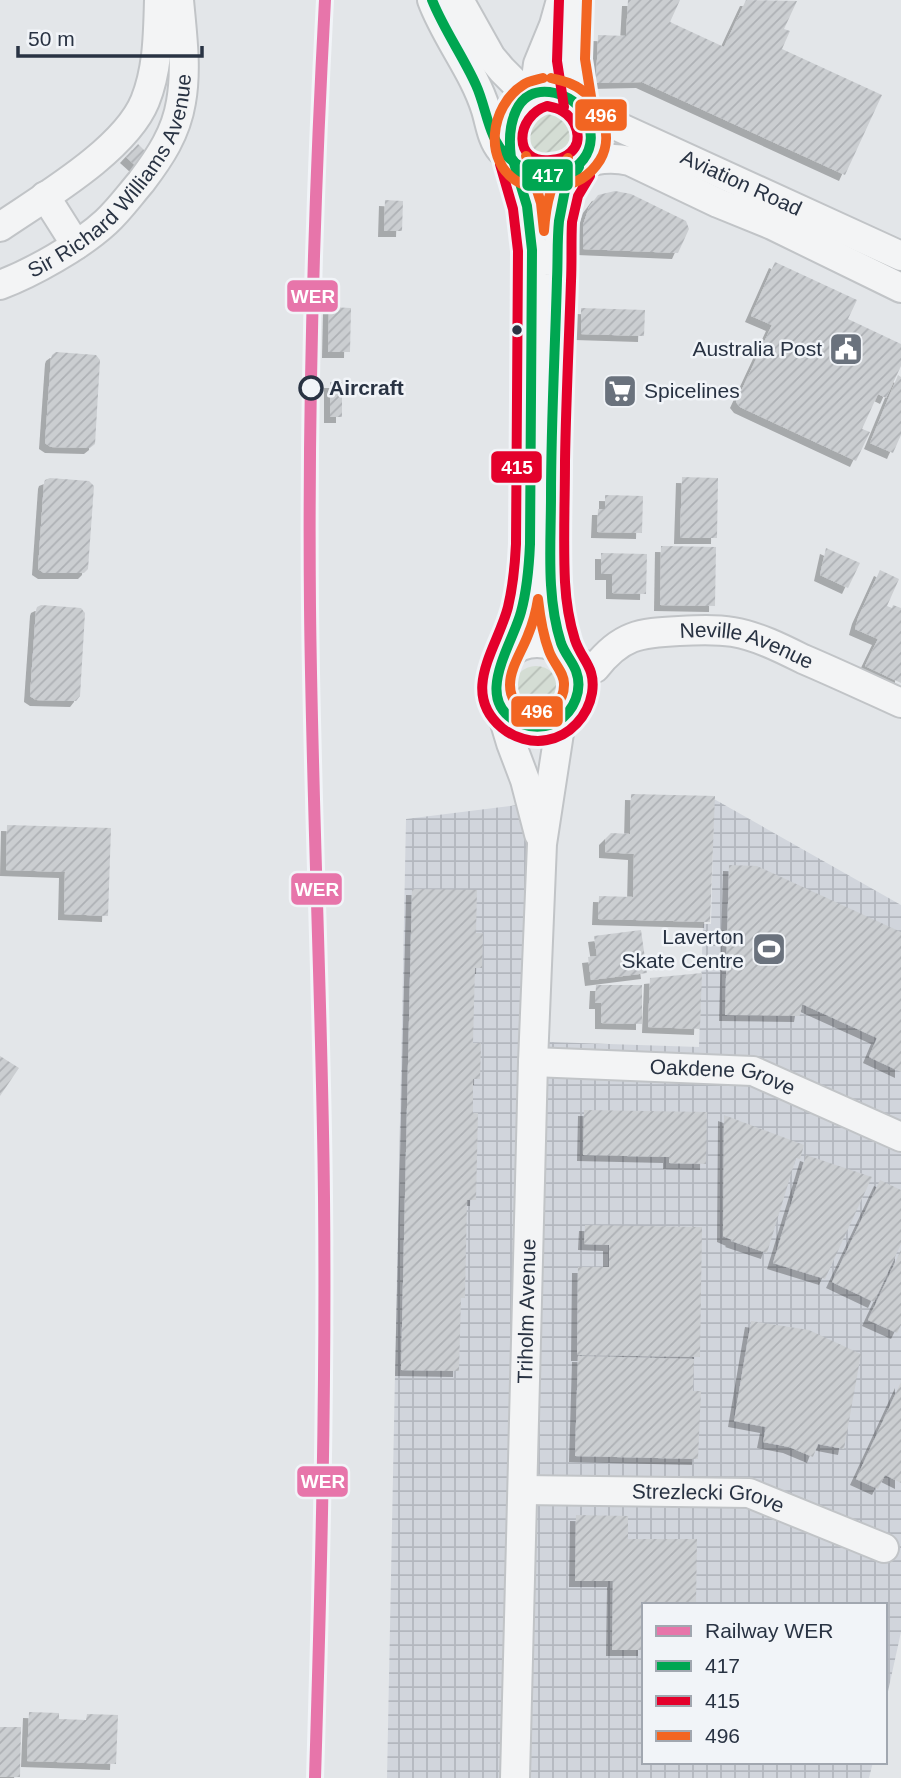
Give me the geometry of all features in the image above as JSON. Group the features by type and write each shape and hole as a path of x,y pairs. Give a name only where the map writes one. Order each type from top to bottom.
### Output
{"street":[{"name":"Sir Richard Williams Avenue","path":"0,226 113,145 137,118 153,75 159,0"},
{"name":"Sir Richard Williams Avenue","path":"0,285 26,274 76,245 104,224 159,158 175,127 182,99 184,75 179,0"},
{"path":"432,0 442,25 480,92 501,150 525,170 543,175 579,166"},
{"path":"459,0 491,57 502,71 531,95"},
{"path":"531,95 538,64 561,0"},
{"path":"573,0 571,60 579,106 589,123 592,136 590,149 567,185 560,210 553,361 551,576 554,614 577,661 579,682 575,703 569,713 552,725 531,727 512,719 505,712 499,702 496,686 499,670 521,614 531,541 531,250 527,206 512,159 509,138 512,117 519,104 531,95 553,92 566,96 579,106"},
{"name":"Aviation Road","path":"579,106 608,122 901,256"},
{"name":"Aviation Road","path":"579,166 597,159 630,161 718,203 772,225 901,288"},
{"path":"45,196 76,245"},
{"path":"772,225 776,211 774,197"},
{"name":"Neville Avenue","path":"577,661 605,656 622,641 641,634 712,630 736,633 770,644 901,703"},
{"path":"499,670 505,658 528,645 554,647 577,661"},
{"name":"Triholm Avenue","path":"499,702 525,780 541,844"},
{"name":"Triholm Avenue","path":"515,1778 541,844 561,720"},
{"name":"Oakdene Grove","path":"533,1062 753,1071 901,1138"},
{"name":"Strezlecki Grove","path":"523,1490 749,1493 884,1548"}],"shaded area":[{"path":"548,111 565,118 572,135 565,152 548,159 531,152 524,135 531,118"},
{"path":"536,666 552,673 559,689 552,705 536,712 520,705 513,689 520,673"},
{"path":"714,799 901,905 901,1632 887,1696 887,1603 642,1603 642,1764 872,1764 869,1778 387,1778 406,819 557,800 549,1042 699,1047 703,924 711,924"}],"building":[{"path":"628,0 680,0 670,22 724,47 746,0 797,1 784,29 790,31 782,49 882,95 845,175 642,82 596,83 598,35 626,36"},
{"path":"138,144 148,154 136,166 126,157"},
{"path":"615,191 631,194 686,221 689,229 678,253 583,249 583,225 589,207 598,195"},
{"path":"385,200 403,201 402,231 384,231"},
{"path":"775,262 857,300 848,319 901,344 901,366 886,398 878,394 862,429 870,432 856,461 740,407 736,402 772,325 751,316"},
{"path":"329,307 351,308 350,352 328,352"},
{"path":"581,308 645,310 644,336 581,334"},
{"path":"56,352 96,355 100,360 95,444 90,448 51,447 45,443 51,358"},
{"path":"898,375 901,377 901,435 893,453 870,443"},
{"path":"330,382 342,382 342,417 330,417"},
{"path":"682,477 718,478 717,538 680,538"},
{"path":"50,478 89,481 94,486 88,569 84,573 44,573 38,569 44,483"},
{"path":"605,495 643,496 642,533 597,532 598,509 605,509"},
{"path":"661,546 716,547 715,606 660,605"},
{"path":"826,548 860,563 848,588 820,575"},
{"path":"601,553 647,554 646,594 612,593 612,574 601,574"},
{"path":"880,570 899,579 887,606 901,608 901,683 865,666 878,639 855,629"},
{"path":"41,605 81,608 85,613 80,696 76,701 36,700 30,696 36,610"},
{"path":"631,794 715,796 710,922 598,919 599,896 633,897 634,854 605,852 605,839 611,833 630,834"},
{"path":"7,825 111,828 108,916 64,914 65,872 6,870"},
{"path":"729,865 757,866 901,932 901,1072 869,1057 877,1038 802,1004 800,1016 725,1015"},
{"path":"412,889 477,890 476,933 483,933 482,968 475,968 473,1043 481,1043 480,1079 473,1079 473,1113 478,1113 476,1200 467,1200 465,1298 461,1298 459,1371 401,1370"},
{"path":"641,930 647,973 591,980 588,957 597,956 594,936"},
{"path":"702,973 700,1029 648,1027 650,978"},
{"path":"596,985 642,985 642,1024 601,1023 601,1003 595,1003"},
{"path":"0,1056 19,1068 0,1096"},
{"path":"584,1110 707,1112 706,1164 669,1163 669,1157 583,1155"},
{"path":"724,1115 804,1145 800,1159 796,1158 767,1253 723,1236"},
{"path":"806,1155 872,1177 825,1279 773,1263"},
{"path":"880,1180 901,1190 901,1244 874,1302 832,1282"},
{"path":"585,1225 702,1227 700,1357 577,1355 578,1267 609,1267 609,1245 584,1244"},
{"path":"901,1250 901,1325 897,1333 868,1320"},
{"path":"751,1321 809,1330 861,1354 844,1449 818,1444 813,1457 789,1447 763,1442 766,1427 734,1421"},
{"path":"578,1356 694,1359 693,1391 701,1391 698,1459 575,1456"},
{"path":"901,1382 901,1483 885,1475 878,1489 856,1479"},
{"path":"576,1515 628,1516 628,1539 697,1539 696,1603 642,1603 642,1650 612,1650 613,1581 575,1581"},
{"path":"29,1712 59,1713 59,1719 86,1720 87,1714 118,1715 116,1764 27,1761"},
{"path":"0,1727 21,1727 20,1777 0,1777"}],"rail line":[{"name":"WER","path":"315,1778 322,1488 324,1197 311,681 310,455 315,228 325,0"}],"transit line":[{"name":"417","path":"432,0 476,85 496,142 515,163 527,171 541,175 554,175 576,167 589,150 591,139 584,114 576,103 560,94 541,92 530,95 522,101 512,121 511,158"},
{"name":"415","path":"559,0 557,61 564,107"},
{"name":"496","path":"587,0 585,59 592,103"},
{"name":"496","path":"543,78 525,84 512,94 503,106 495,134 496,149 508,174 520,183 552,188 569,184 587,175 600,160 606,139 602,116 589,97 581,89 551,78"},
{"name":"415","path":"547,106 567,115 578,136 575,147 564,157 538,160 529,155 522,139 529,119 536,111 547,106"},
{"name":"496","path":"526,156 541,203 544,231 550,193 568,158"},
{"name":"417","path":"513,160 527,206 532,250 530,544 523,604 496,688 499,702 507,715 522,724 535,727 549,725 564,717 573,706 578,693 576,671 563,647 556,625 550,552 558,228 565,190 579,167"},
{"name":"415","path":"500,164 513,209 518,251 516,544 508,607 490,653 482,684 483,700 502,728 518,737 535,741 555,738 577,724 587,709 593,684 569,618 564,552 572,222 578,196 590,176"},
{"name":"496","path":"538,599 547,645 563,676 564,685 562,697 556,705 537,712 518,705 512,697 510,685 514,666 533,622 538,599"}],"place":[{"name":"Australia Post","path":"846,349"},
{"name":"Aircraft","path":"311,388"},
{"name":"Spicelines","path":"620,391"},
{"name":"Laverton Skate Centre","path":"769,949"}]}
